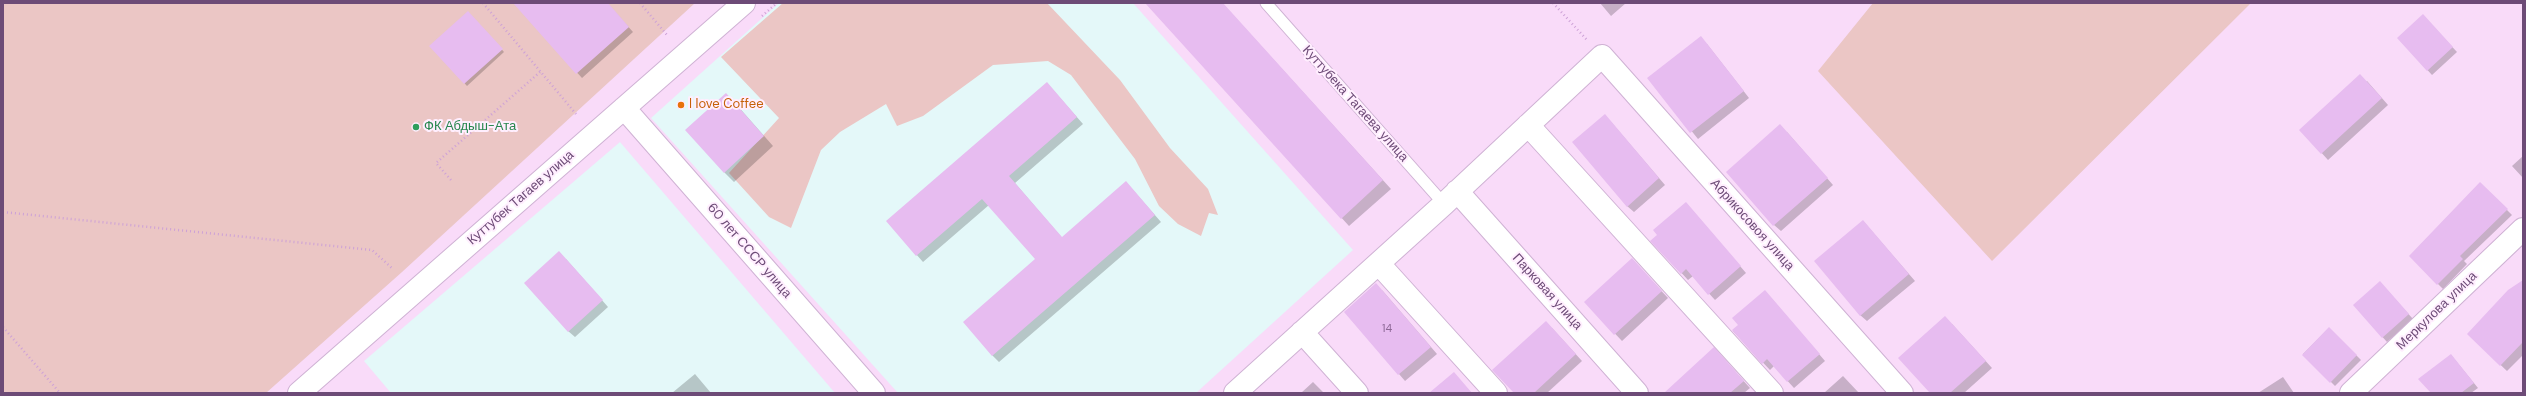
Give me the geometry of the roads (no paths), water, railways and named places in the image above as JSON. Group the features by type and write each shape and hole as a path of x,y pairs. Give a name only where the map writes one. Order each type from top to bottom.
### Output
{"street":[{"name":"Куттубек Тагаев улица","path":"299,393 744,3"},
{"name":"Абрикосовоя улица","path":"1528,125 1602,56 1902,393"},
{"name":"60 лет СССР улица","path":"624,108 874,393"},
{"path":"1235,393 1379,264 1528,125 1772,393"},
{"name":"Парковая улица","path":"1451,198 1637,393"},
{"name":"Меркулова улица","path":"2351,393 2523,229"},
{"path":"1379,264 1496,393"},
{"path":"1302,332 1357,393"}],"lane":[{"name":"Куттубека Тагаева улица","path":"1266,3 1451,198"}],"place":[{"name":"I love Coffee","path":"681,105"},
{"name":"ФК Абдыш-Ата","path":"416,127"}]}
